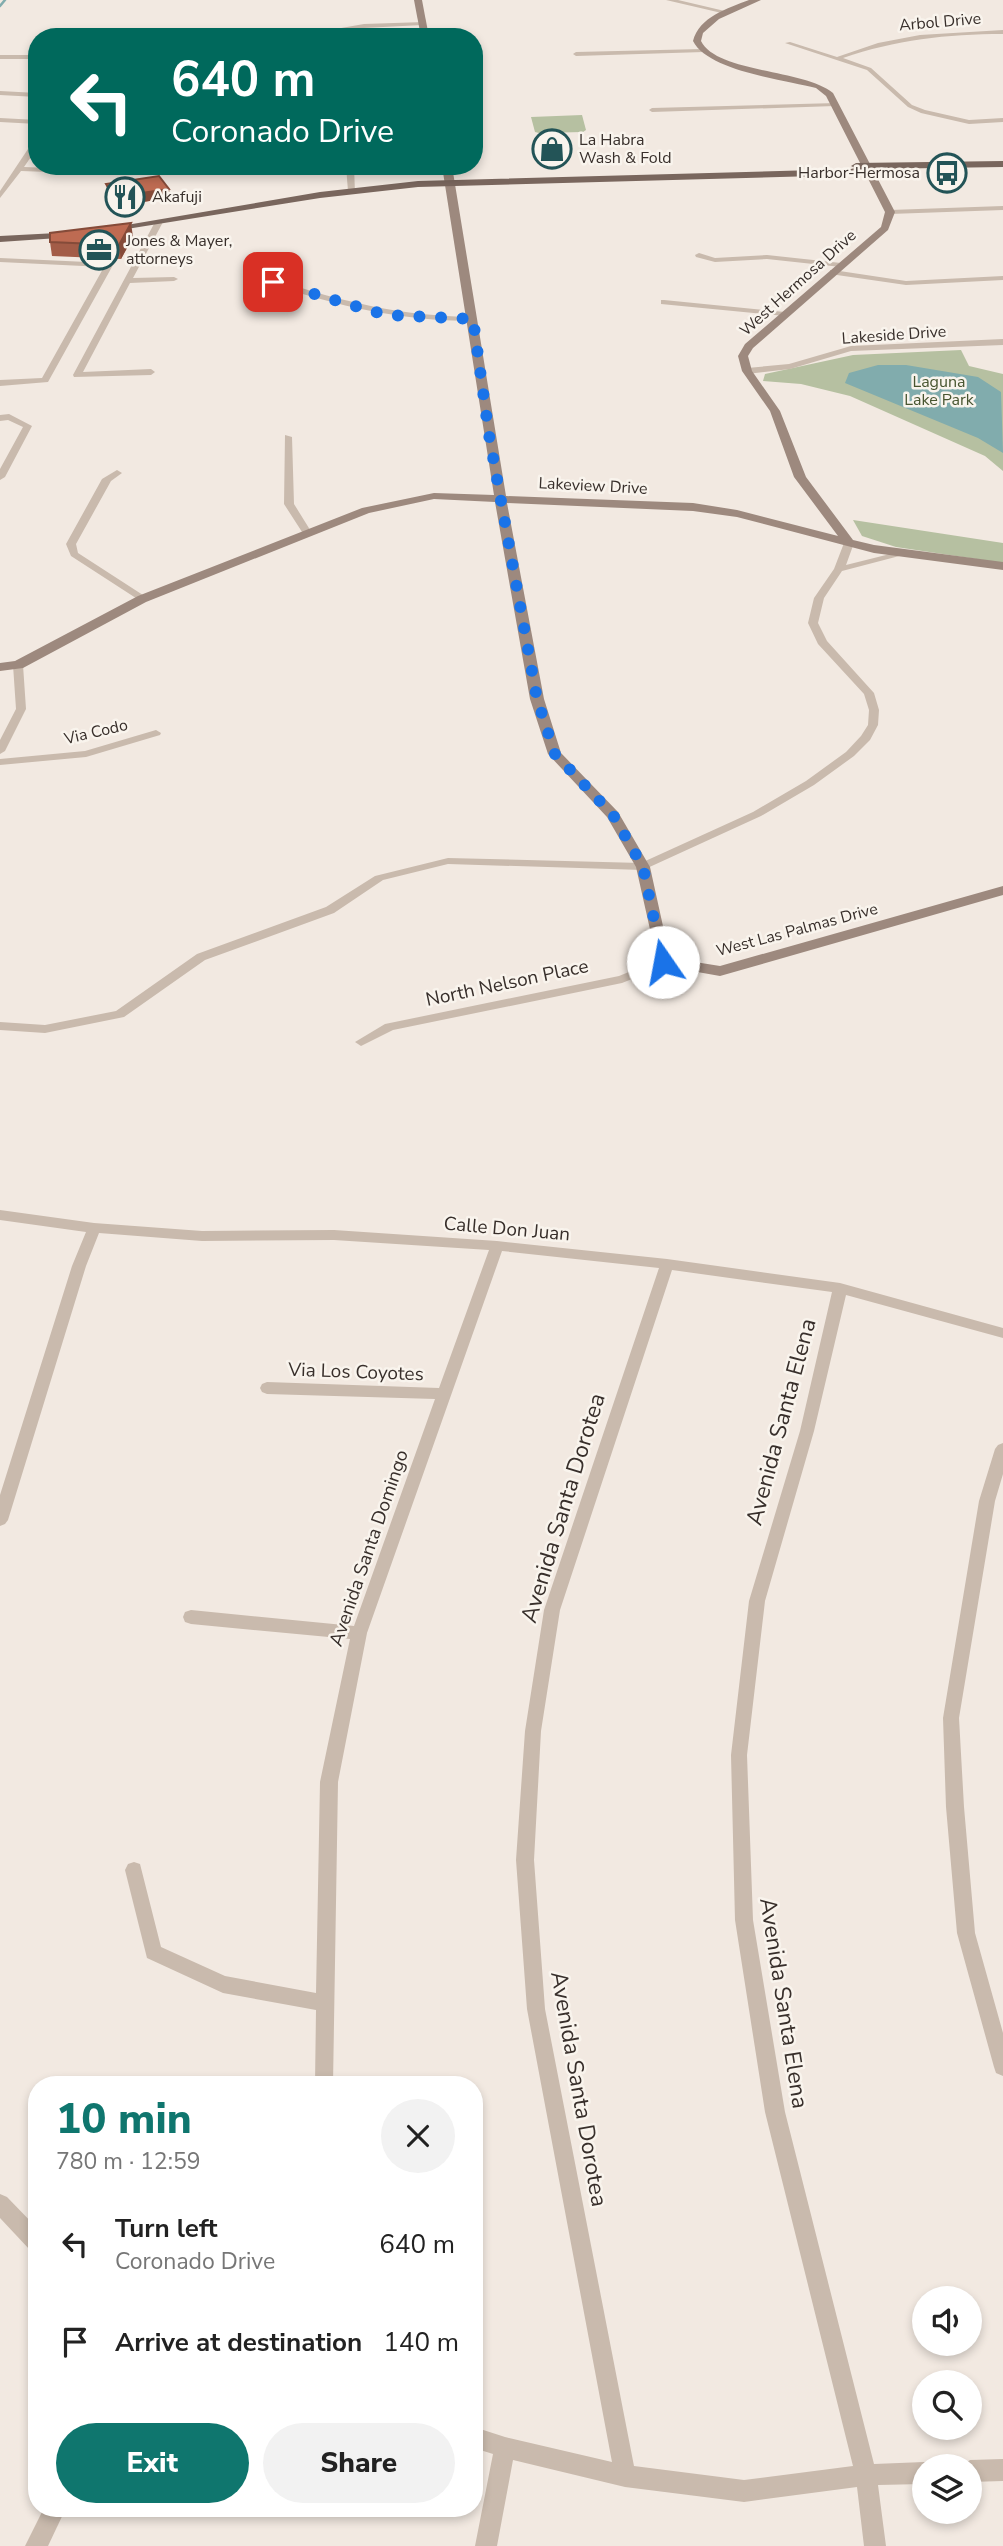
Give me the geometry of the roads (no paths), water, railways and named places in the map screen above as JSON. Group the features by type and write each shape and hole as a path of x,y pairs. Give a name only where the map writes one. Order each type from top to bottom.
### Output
{"main road":[{"path":"99,230 320,195 450,182 851,172 868,167 1003,164"},
{"path":"0,239 87,232"}],"street":[{"path":"418,0 423,28"},
{"path":"669,0 726,12"},
{"path":"702,51 697,44 698,34 706,23 758,0"},
{"path":"351,28 422,23"},
{"path":"1001,32 1003,43"},
{"name":"Arbol Drive","path":"840,57 878,43 915,35 1001,32"},
{"path":"788,43 840,57 869,69 910,106 923,112 969,122 1003,120"},
{"path":"576,54 702,51 818,86 830,95 890,212 1003,208"},
{"path":"0,57 28,57"},
{"path":"0,93 28,95"},
{"path":"652,110 835,104"},
{"path":"0,120 28,122"},
{"path":"0,196 3,186 28,156"},
{"path":"19,169 28,169"},
{"path":"351,175 352,191"},
{"path":"449,175 537,699 555,754 613,815 643,867 663,962"},
{"name":"West Hermosa Drive","path":"747,370 743,360 747,349 885,228 890,212"},
{"path":"151,372 77,375 159,222"},
{"path":"699,255 715,260 767,257 906,283 1003,278"},
{"path":"0,260 109,265 45,380 0,383"},
{"path":"262,271 273,282 367,312 415,319 473,319"},
{"path":"127,281 174,279"},
{"path":"664,302 785,314"},
{"name":"Lakeside Drive","path":"747,370 790,366 851,349 1003,342"},
{"path":"0,1026 46,1029 120,1014 201,957 330,910 379,878 390,875 449,861 643,867 757,814 810,783 850,754 866,738 874,720 872,699 866,688 822,642 813,623 819,598 839,569 849,543 800,477 775,411 747,370"},
{"path":"0,418 9,417 28,426 0,477"},
{"path":"288,437 289,504 307,533"},
{"path":"117,473 107,479 71,544 74,554 142,599"},
{"name":"Lakeview Drive","path":"0,667 18,665 142,599 307,533 366,510 434,496 693,507 737,514 902,554 1003,566"},
{"path":"839,569 902,554"},
{"path":"0,751 21,709 18,665"},
{"name":"Via Codo","path":"0,762 86,754 156,733"},
{"name":"West Las Palmas Drive","path":"663,962 720,971 1003,890"},
{"name":"North Nelson Place","path":"361,1042 389,1027 622,979 663,962"},
{"name":"Calle Don Juan","path":"0,1215 94,1228 202,1236 334,1235 497,1246 667,1264 840,1288 1003,1333"},
{"path":"0,1520 79,1266 94,1228"},
{"name":"Avenida Santa Domingo","path":"324,2076 328,1782 359,1633 497,1246"},
{"name":"Avenida Santa Dorotea","path":"625,2476 536,2009 525,1860 533,1731 552,1610 667,1264"},
{"name":"Avenida Santa Elena","path":"840,1288 807,1431 757,1601 738,1755 744,1920 775,2112 866,2475 875,2546"},
{"name":"Via Los Coyotes","path":"267,1388 445,1394"},
{"path":"1003,1449 987,1502 951,1718 955,1807 966,1933 1003,2067"},
{"path":"191,1617 359,1633"},
{"path":"134,1870 153,1952 223,1984 324,2003"},
{"path":"0,2204 28,2234"},
{"path":"483,2440 505,2448 625,2476 744,2491 866,2475 912,2473"},
{"path":"486,2546 505,2448"},
{"path":"982,2471 1003,2470"},
{"path":"36,2546 50,2517"}],"water":[{"path":"878,365 906,365 978,377 1001,392 1003,453 978,438 845,383 849,373"}],"waterway":[{"path":"0,6 5,0"}],"place":[{"name":"La Habra Wash & Fold","path":"552,149"},
{"name":"Harbor-Hermosa","path":"947,173"},
{"name":"Akafuji","path":"125,197"},
{"name":"Jones & Mayer, attorneys","path":"99,250"}],"park label":[{"name":"Laguna Lake Park","path":"939,391"}]}
